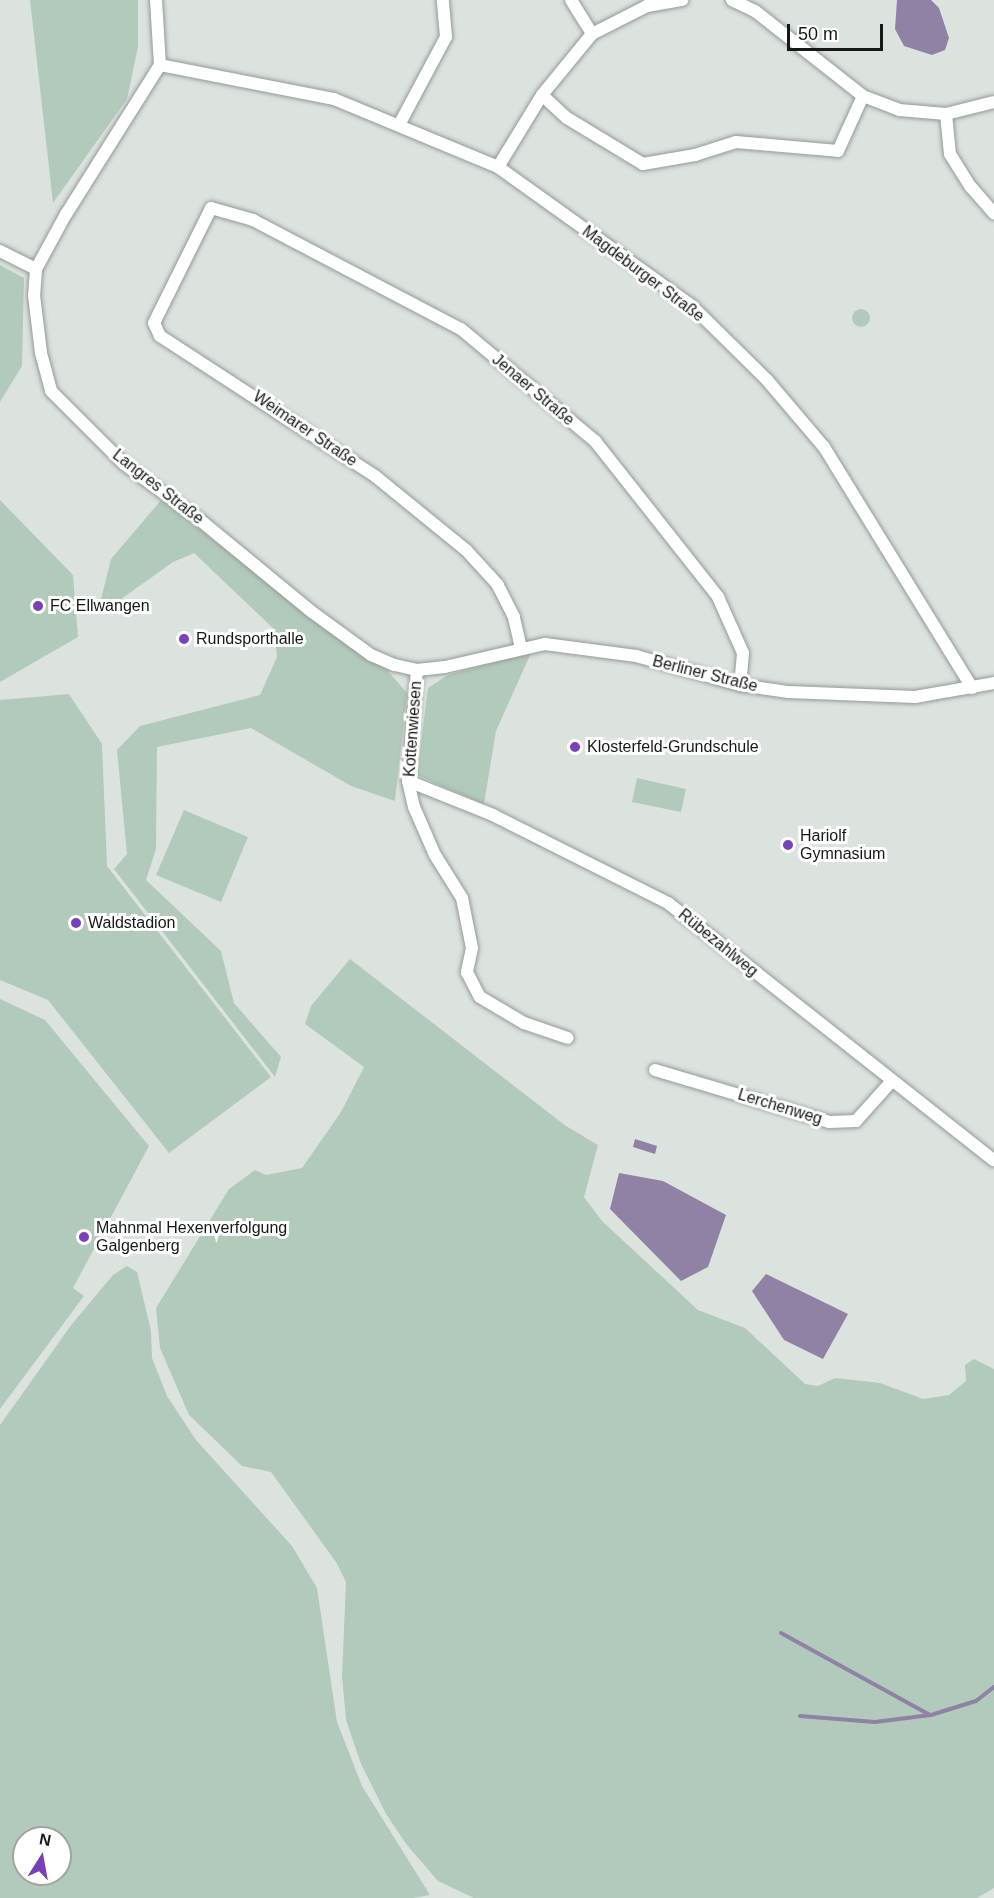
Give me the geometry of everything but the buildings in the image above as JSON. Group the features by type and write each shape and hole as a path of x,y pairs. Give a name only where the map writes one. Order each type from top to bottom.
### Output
{"street":[{"path":"156,0 160,64"},
{"path":"399,125 446,37 443,0"},
{"path":"572,0 592,34"},
{"path":"498,166 542,95 592,34 647,6 682,0"},
{"path":"732,0 754,11 863,96 899,110 946,114 994,102"},
{"name":"Magdeburger Straße","path":"160,64 334,99 498,166 692,306 767,380 824,447 972,688"},
{"name":"Langres Straße","path":"160,64 66,214 36,269 34,295 40,341 51,391 124,464 200,520 312,612 371,655 417,670"},
{"path":"542,95 567,118 643,164 695,155 736,142 838,151 863,96"},
{"path":"946,114 950,154 971,187 994,213"},
{"name":"Weimarer Straße","path":"211,208 154,323 160,336 375,476 466,550 498,585 514,617 521,648"},
{"name":"Jenaer Straße","path":"211,208 253,219 460,329 595,441 717,597 743,653 740,685"},
{"path":"0,251 36,269"},
{"name":"Berliner Straße","path":"417,670 545,645 613,652 740,685 852,697 915,697 994,683"},
{"name":"Kottenwiesen","path":"417,670 408,781 414,807 435,855 462,898 472,948 467,972 480,997 524,1023 568,1038"},
{"name":"Rübezahlweg","path":"408,781 493,815 668,903 891,1082 994,1160"},
{"name":"Lerchenweg","path":"655,1070 829,1122 856,1121 891,1082"}],"green space":[{"path":"30,0 138,0 138,47 127,99 53,203"},
{"path":"0,265 24,278 22,366 0,402"},
{"path":"861,309 867,312 870,318 867,324 861,327 855,324 852,318 855,312"},
{"path":"162,499 327,631 387,670 407,693 395,801 351,786 251,728 157,747 156,849 146,880 221,951 234,1003 281,1057 275,1077 114,869 127,854 117,750 140,726 260,695 277,657 274,629 194,553 173,562 110,607 100,603 111,559"},
{"name":"FC Ellwangen","path":"0,500 73,575 78,637 0,682"},
{"path":"531,653 496,731 484,804 417,775 428,688 448,675"},
{"name":"Waldstadion","path":"69,694 102,744 107,866 271,1077 169,1153 48,1000 0,980 0,700"},
{"path":"637,778 686,789 681,812 632,802"},
{"path":"184,810 248,837 221,902 156,875"},
{"path":"350,959 566,1126 598,1145 584,1197 602,1221 698,1310 745,1328 805,1384 818,1386 835,1378 880,1383 923,1399 949,1395 966,1381 965,1365 974,1359 994,1369 994,1888 977,1898 474,1898 438,1881 407,1845 386,1814 361,1764 346,1720 342,1676 346,1582 336,1562 271,1472 242,1466 189,1415 160,1348 156,1308 229,1189 255,1170 266,1175 302,1168 341,1112 364,1067 305,1024 311,1006"},
{"path":"0,999 45,1020 149,1146 73,1288 84,1296 0,1409"},
{"path":"127,1266 137,1272 151,1331 152,1358 167,1396 196,1440 292,1546 317,1588 337,1722 362,1786 430,1895 413,1898 0,1898 0,1425 72,1324 113,1275"}],"shaded area":[{"path":"897,0 931,0 939,8 949,38 945,50 932,55 904,46 895,29"},
{"path":"635,1139 657,1146 655,1154 633,1147"},
{"path":"619,1173 663,1181 726,1215 708,1267 681,1281 610,1209"},
{"path":"766,1274 848,1314 823,1359 784,1340 752,1291"}],"waterway":[{"path":"781,1633 930,1715"},
{"path":"800,1716 875,1722 931,1715 976,1701 994,1687"}],"place":[{"name":"FC Ellwangen","path":"38,606"},
{"name":"Rundsporthalle","path":"184,639"},
{"name":"Klosterfeld-Grundschule","path":"575,747"},
{"name":"Hariolf Gymnasium","path":"788,845"},
{"name":"Waldstadion","path":"76,923"},
{"name":"Mahnmal Hexenverfolgung Galgenberg","path":"84,1237"}]}
